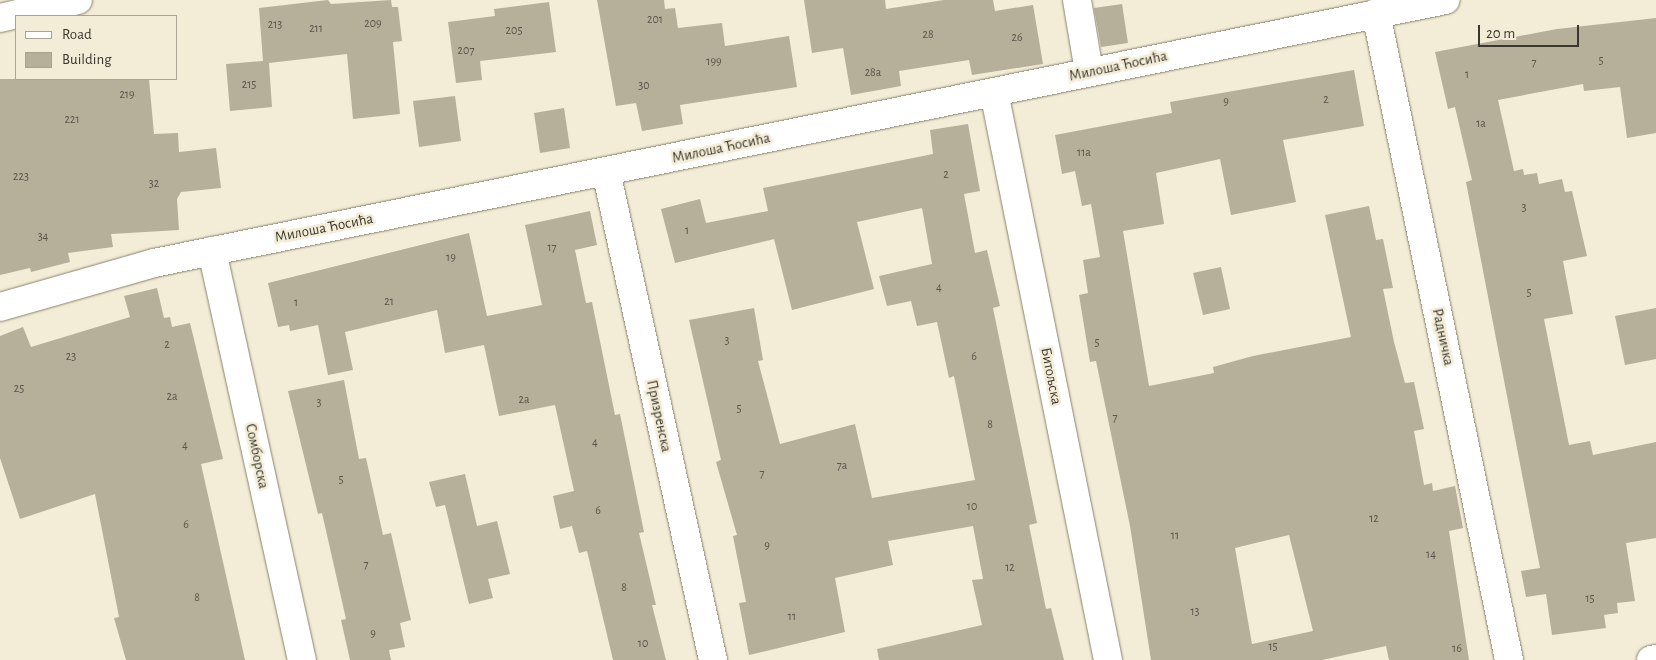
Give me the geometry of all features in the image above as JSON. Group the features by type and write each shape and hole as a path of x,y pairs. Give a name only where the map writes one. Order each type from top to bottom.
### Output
{"street":[{"path":"0,18 78,0"},
{"path":"1077,0 1088,72"},
{"name":"Милоша Ћосића","path":"0,307 92,278 212,251 1446,0"},
{"name":"Радничка","path":"1376,13 1509,660"},
{"name":"Битољска","path":"994,92 1108,660"},
{"name":"Призренска","path":"606,171 713,660"},
{"name":"Сомборска","path":"212,251 302,660"},
{"path":"1651,660 1656,659"}],"building":[{"path":"328,0 331,4 391,0 392,7 398,7 402,41 393,42 400,114 353,119 347,54 269,63 272,107 230,111 226,64 263,61 259,8"},
{"path":"597,0 664,0 665,9 675,8 678,28 722,23 725,46 789,36 797,87 680,105 683,124 642,131 636,103 616,106"},
{"path":"804,0 885,0 886,9 944,0 993,0 995,11 1033,5 1043,64 972,75 969,60 899,71 901,86 851,95 843,48 812,53"},
{"path":"549,2 556,52 480,61 482,80 456,83 448,22 495,16 494,9"},
{"path":"1122,4 1128,43 1101,47 1094,8"},
{"path":"1656,18 1656,133 1627,138 1620,87 1584,91 1583,84 1498,100 1514,171 1523,169 1524,175 1537,173 1539,184 1562,179 1565,192 1572,191 1587,256 1563,261 1573,314 1544,319 1569,445 1590,441 1593,455 1656,442 1656,538 1626,543 1635,601 1617,603 1618,613 1604,615 1606,628 1552,635 1546,594 1526,597 1521,571 1540,568 1466,182 1472,180 1455,107 1448,109 1435,52 1557,29"},
{"path":"1354,70 1364,126 1283,140 1296,202 1231,215 1220,159 1156,173 1164,224 1123,231 1149,386 1214,373 1213,367 1253,356 1351,337 1325,215 1369,206 1376,240 1383,239 1393,288 1383,289 1394,342 1405,383 1414,382 1424,429 1414,431 1424,485 1432,483 1433,491 1455,486 1463,528 1449,531 1469,660 1389,660 1386,646 1322,660 1151,660 1130,526 1096,361 1090,362 1079,295 1088,293 1083,260 1100,257 1091,204 1082,206 1075,171 1062,174 1055,135 1172,113 1170,102","holes":["1289,535 1313,631 1252,644 1235,548"]},
{"path":"0,79 149,80 154,134 178,133 179,152 216,148 221,188 181,192 177,199 179,230 111,234 113,247 68,253 70,262 31,272 30,268 0,275"},
{"path":"455,96 461,141 419,147 413,101"},
{"path":"564,108 570,148 540,153 534,113"},
{"path":"968,124 980,191 964,194 975,253 987,250 1000,306 993,308 1037,523 1029,525 1046,609 1051,608 1064,660 879,660 877,649 982,625 972,580 983,579 973,526 888,541 893,565 835,578 845,632 749,655 739,603 746,602 733,536 737,535 716,462 721,460 689,320 754,308 763,360 758,361 780,444 855,424 872,498 975,480 954,376 949,378 937,322 917,326 911,301 887,306 879,276 932,264 922,208 857,222 874,289 792,310 774,239 675,263 661,209 700,199 706,223 768,211 763,188 933,154 930,130"},
{"path":"590,211 597,245 575,250 586,303 592,302 615,415 620,414 644,532 639,533 656,605 652,605 666,660 613,660 587,551 579,553 572,526 560,529 553,496 574,491 555,405 499,416 484,345 445,353 437,310 345,332 353,370 328,375 318,325 290,331 289,325 278,327 268,283 469,233 487,316 542,305 525,225"},
{"path":"1221,267 1230,309 1203,315 1193,273"},
{"path":"157,288 164,318 170,317 172,327 190,323 223,459 201,464 245,660 126,660 114,618 119,617 95,494 20,519 0,458 0,336 23,327 31,347 130,317 124,296"},
{"path":"1656,308 1656,359 1625,365 1615,316"},
{"path":"344,380 359,459 366,458 383,535 391,533 411,620 400,623 405,647 389,650 391,660 350,660 341,620 346,619 322,513 318,514 288,391"},
{"path":"465,474 477,526 497,521 510,574 488,579 493,598 469,604 445,505 436,507 429,482"}]}
